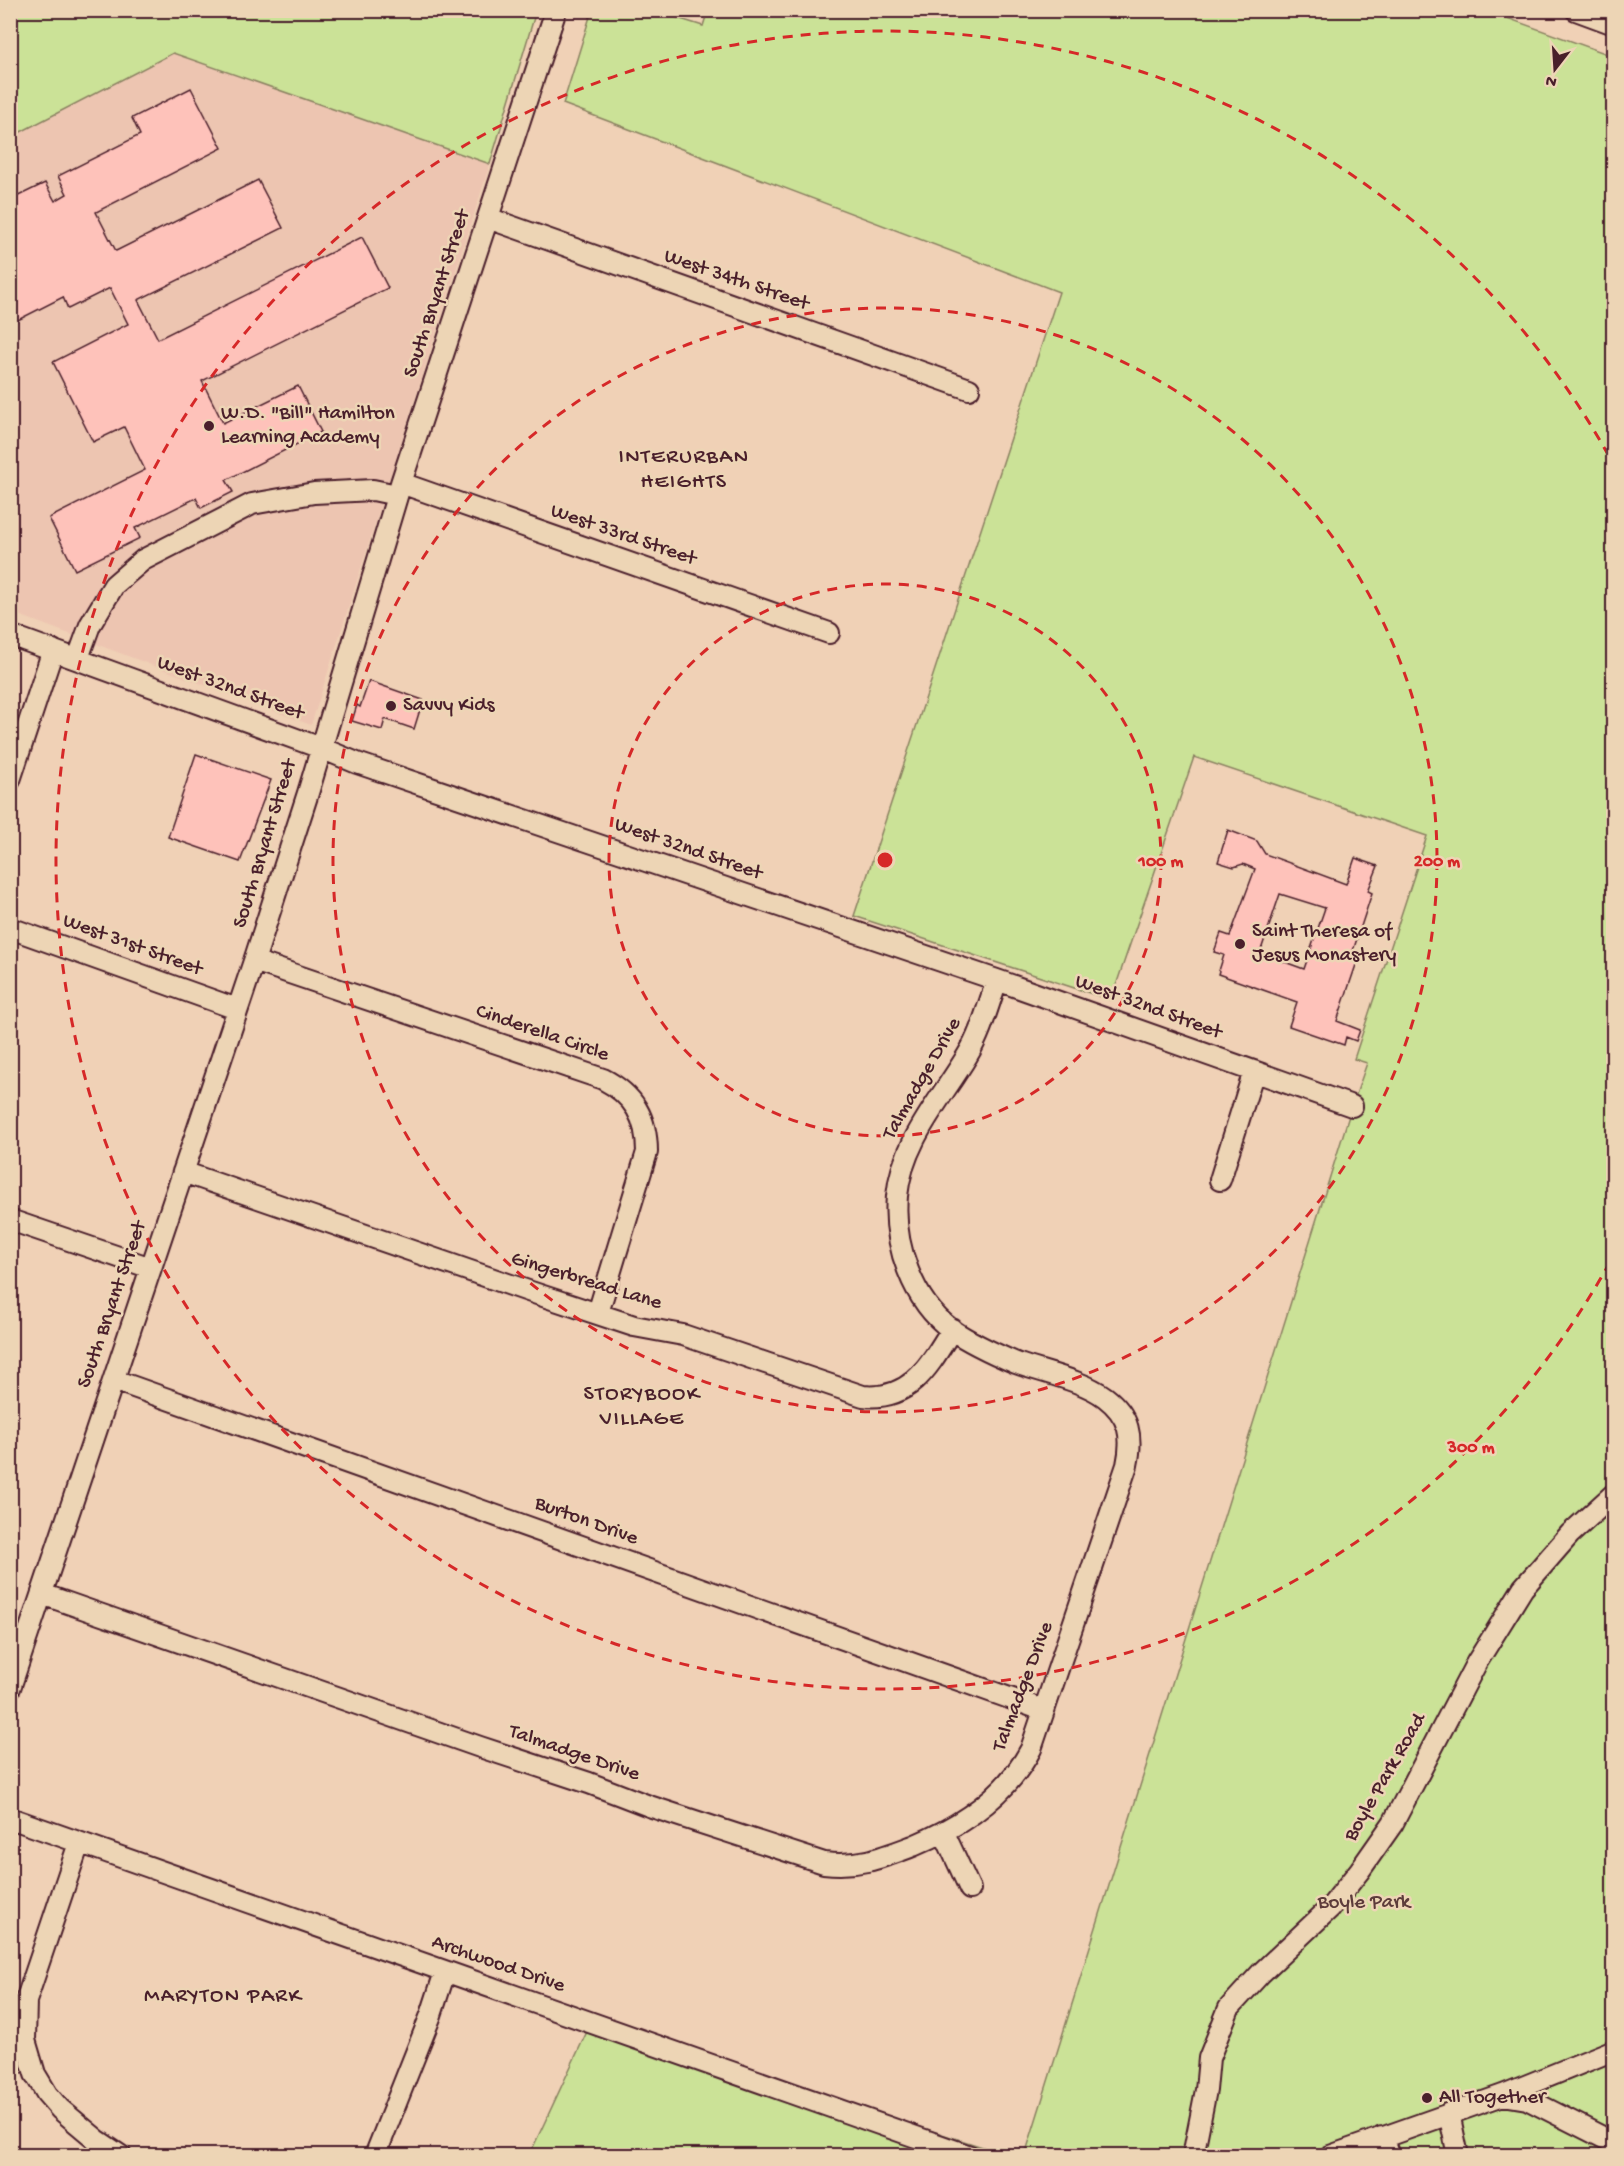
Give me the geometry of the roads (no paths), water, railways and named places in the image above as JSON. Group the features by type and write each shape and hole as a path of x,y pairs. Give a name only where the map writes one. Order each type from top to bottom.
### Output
{"street":[{"name":"South Bryant Street","path":"10,1688 254,961 399,489 556,10"},
{"path":"1576,10 1614,24"},
{"name":"West 34th Street","path":"488,218 969,389"},
{"name":"West 33rd Street","path":"78,658 90,625 114,585 143,560 252,504 314,493 399,489 829,633"},
{"name":"West 32nd Street","path":"10,634 321,748 357,764 996,980 1352,1106"},
{"path":"10,780 53,650"},
{"name":"West 31st Street","path":"10,928 237,1009"},
{"name":"Cinderella Circle","path":"254,961 603,1079 617,1086 629,1096 644,1122 647,1152 598,1313"},
{"name":"Talmadge Drive","path":"42,1594 650,1806 824,1863 862,1864 944,1833 967,1819 1007,1785 1031,1749 1127,1465 1131,1447 1129,1430 1118,1409 1098,1392 1016,1362 952,1329 928,1304 915,1285 899,1242 896,1219 897,1196 902,1170 913,1141 968,1054 984,1021 996,980"},
{"path":"1220,1180 1254,1071"},
{"name":"Gingerbread Lane","path":"183,1173 634,1326 683,1335 863,1396 877,1398 891,1395 915,1381 934,1359 952,1329"},
{"path":"10,1220 151,1268"},
{"name":"Burton Drive","path":"114,1380 1043,1710"},
{"name":"Boyle Park Road","path":"1193,2156 1205,2101 1209,2058 1229,2008 1261,1973 1330,1908 1360,1870 1393,1823 1477,1662 1523,1588 1570,1534 1614,1494"},
{"name":"Archwood Drive","path":"10,1818 970,2156"},
{"path":"944,1833 970,1889"},
{"path":"79,1843 26,2001 25,2040 34,2074 47,2094 60,2109 97,2140 121,2156"},
{"path":"375,2156 431,2015 445,1972"},
{"path":"1330,2156 1386,2146 1449,2113 1503,2095 1614,2050"},
{"path":"1503,2095 1527,2099 1614,2143"},
{"path":"1449,2113 1456,2156"}],"place":[{"name":"W.D. \"Bill\" Hamilton Learning Academy","path":"209,426"},
{"name":"Savvy Kids","path":"391,706"},
{"name":"Saint Theresa of Jesus Monastery","path":"1240,944"},
{"name":"All Together","path":"1427,2098"}],"district":[{"name":"INTERURBAN HEIGHTS","path":"684,470"},
{"name":"STORYBOOK VILLAGE","path":"642,1408"},
{"name":"MARYTON PARK","path":"223,1997"}],"park label":[{"name":"Boyle Park","path":"1364,1903"}]}
